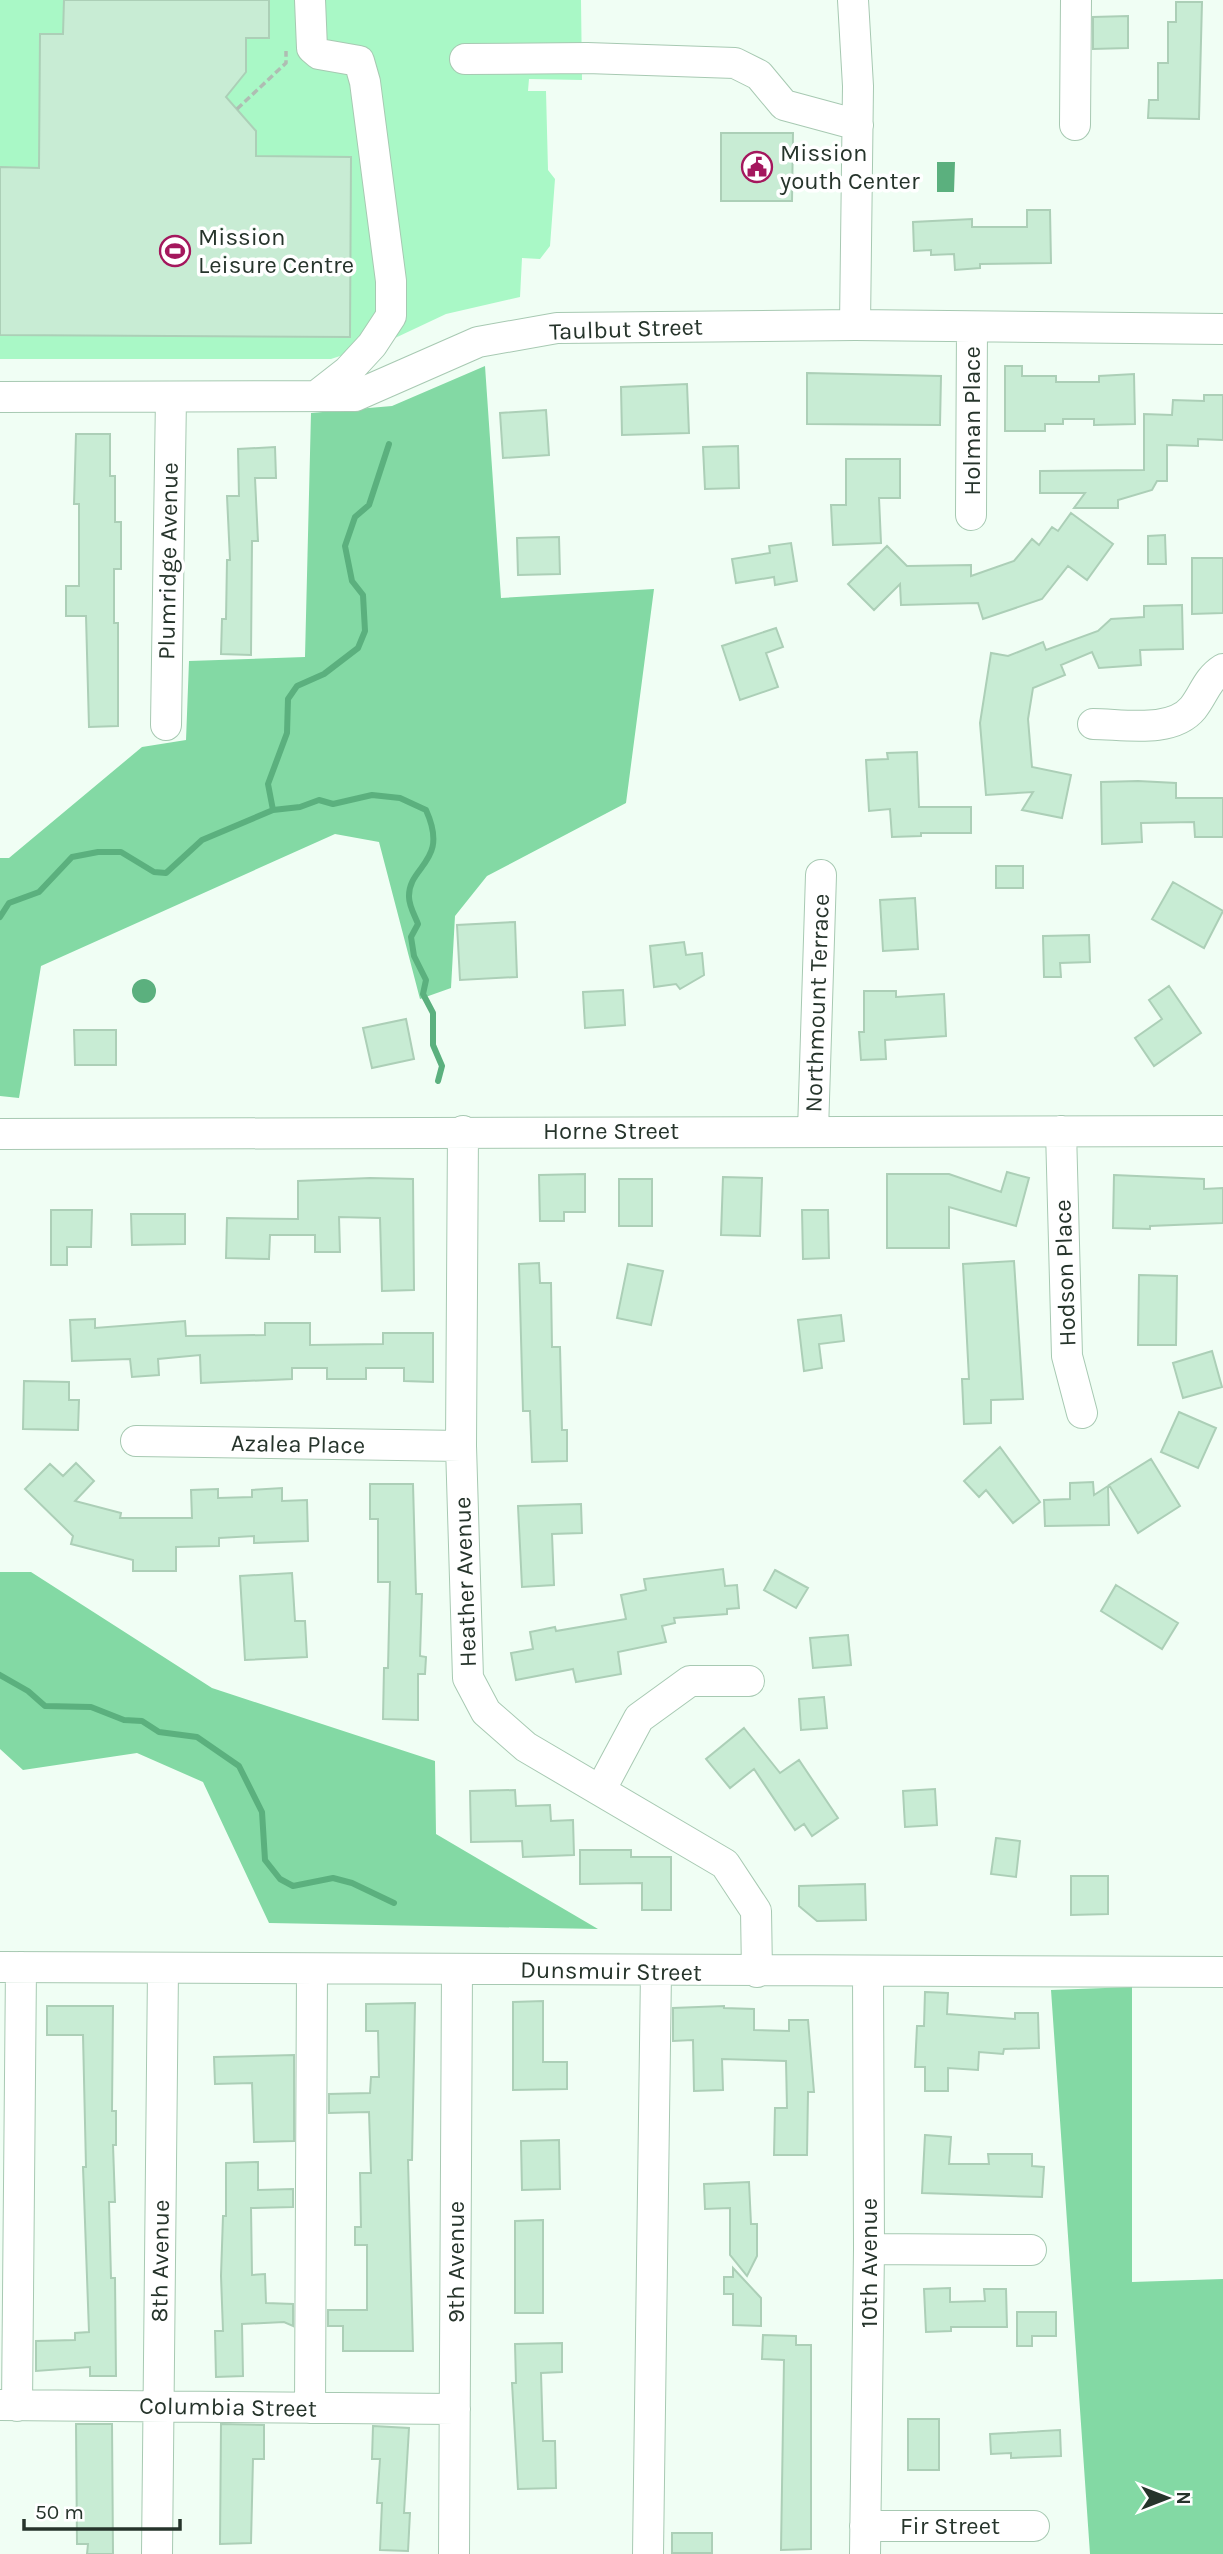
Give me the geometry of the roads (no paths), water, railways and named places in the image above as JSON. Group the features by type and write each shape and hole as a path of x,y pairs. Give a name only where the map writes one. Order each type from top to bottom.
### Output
{"street":[{"path":"310,0 312,48 319,54 359,61 365,82 391,281 391,316 372,345 348,371 316,396"},
{"path":"853,0 858,125 855,325"},
{"path":"1076,0 1076,125"},
{"path":"465,59 587,58 736,63 759,75 784,105 858,125"},
{"name":"Taulbut Street","path":"0,397 355,396 478,342 557,328 855,325 1223,329"},
{"name":"Holman Place","path":"971,514 972,327"},
{"name":"Plumridge Avenue","path":"166,725 170,397"},
{"path":"1093,724 1170,723 1183,717 1194,707 1205,686 1223,669"},
{"name":"Northmount Terrace","path":"813,1131 821,875"},
{"name":"Heather Avenue","path":"463,1131 461,1446 468,1678 486,1712 526,1746 726,1864 756,1911 757,1972"},
{"name":"Hodson Place","path":"1061,1131 1067,1356 1082,1413"},
{"name":"Horne Street","path":"0,1134 1223,1131"},
{"name":"Azalea Place","path":"136,1441 461,1446"},
{"path":"601,1789 639,1718 649,1710 690,1681 749,1681"},
{"path":"8,2406 10,1967"},
{"name":"Dunsmuir Street","path":"10,1967 1223,1972"},
{"name":"8th Avenue","path":"157,2554 163,1969"},
{"path":"310,2408 312,1969"},
{"name":"9th Avenue","path":"454,2554 457,1969"},
{"path":"648,2554 656,1971"},
{"name":"10th Avenue","path":"865,2540 869,2249 868,1971"},
{"path":"869,2249 1031,2250"},
{"name":"Columbia Street","path":"8,2406 455,2409"},
{"name":"Fir Street","path":"865,2540 1034,2526"}],"waterway":[{"path":"0,917 9,903 39,892 72,857 98,852 121,852 154,872 166,873 202,840 273,810 268,784 287,733 288,699 297,686 324,674 358,648 365,631 363,595 352,581 345,546 355,517 369,505 389,444"},
{"path":"273,810 300,807 319,800 333,804 372,795 400,798 426,810 432,828 431,852 410,886 409,897 418,924 411,937 414,956 426,980 423,994 433,1013 433,1045 442,1066 438,1081"},
{"path":"0,1675 28,1691 45,1706 91,1707 124,1720 142,1721 159,1732 197,1737 239,1766 262,1812 265,1860 280,1879 293,1886 333,1878 352,1883 394,1903"}],"place":[{"name":"Mission youth Center","path":"757,167"},
{"name":"Mission Leisure Centre","path":"175,251"}]}
